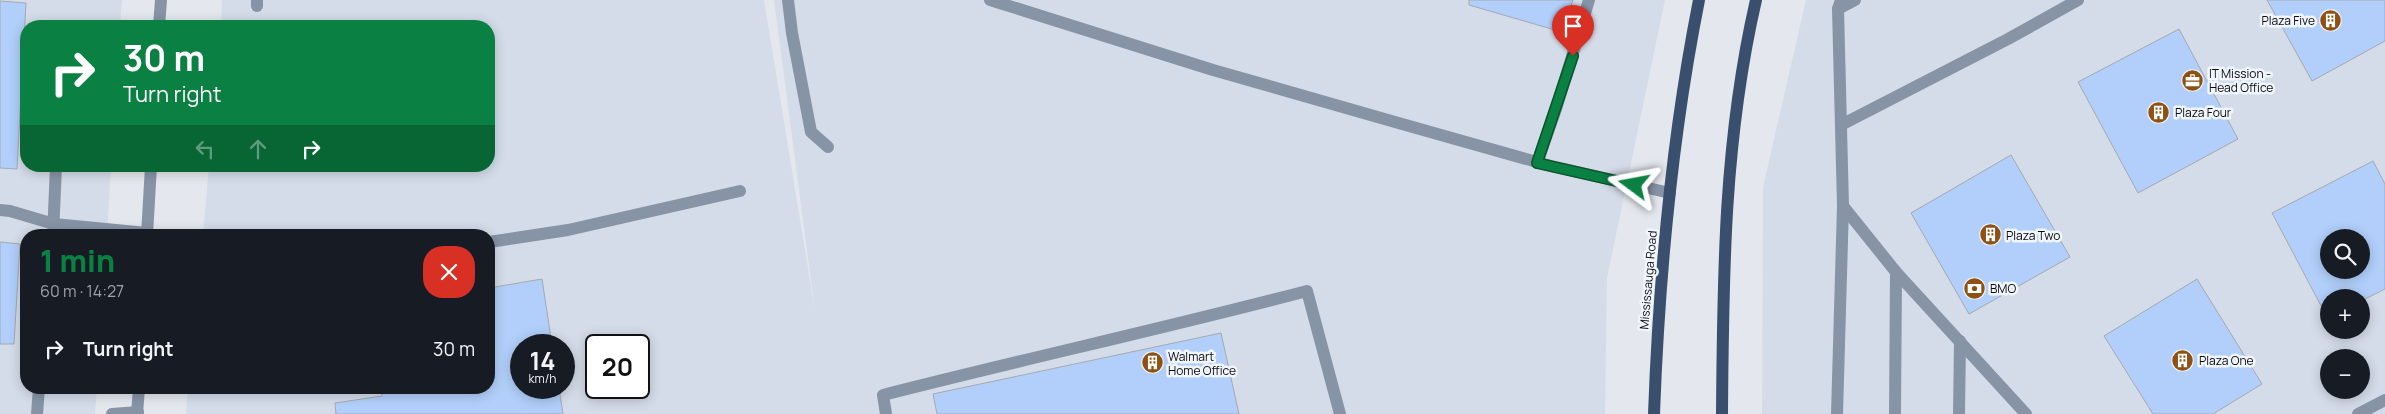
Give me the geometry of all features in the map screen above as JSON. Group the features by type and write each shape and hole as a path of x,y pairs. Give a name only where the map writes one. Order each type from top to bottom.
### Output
{"main road":[{"name":"Mississauga Road","path":"1654,414 1660,289 1670,193 1699,0"},
{"path":"1722,414 1722,287 1727,193 1735,119 1756,0"}],"street":[{"path":"159,20 161,0"},
{"path":"788,0 792,33 811,132 828,147"},
{"path":"990,0 1213,70 1537,163 1670,193"},
{"path":"1537,163 1556,109 1589,0"},
{"path":"1837,414 1843,206 1839,4 1855,0"},
{"path":"1841,125 2008,40 2078,0"},
{"path":"0,210 10,211 54,229 56,172"},
{"path":"147,229 151,172"},
{"path":"495,241 568,230 740,191"},
{"path":"1843,206 1896,272 2026,414"},
{"path":"1895,414 1896,272"},
{"path":"886,414 883,395 1022,360 1195,321 1307,291 1340,414"},
{"path":"1959,414 1960,341"},
{"path":"37,414 39,394"},
{"path":"112,414 138,413 139,394"},
{"path":"2358,414 2385,400"}],"shaded area":[{"path":"0,0 122,0 120,20 20,20 20,172 111,172 107,229 20,229 20,394 97,394 95,414 0,414"},
{"path":"222,0 764,0 815,311 774,0 1665,0 1607,278 1605,414 186,414 188,394 495,394 495,229 204,229 208,172 495,172 495,20 221,20"},
{"path":"1806,0 2385,0 2385,414 1762,414 1763,187"}],"building":[{"path":"1469,0 1573,0 1562,32 1469,5"},
{"name":"Plaza Five","path":"2267,0 2385,0 2385,41 2312,81"},
{"path":"0,1 26,3 25,20 20,20 20,114 17,169 0,168"},
{"name":"Plaza Four","path":"2179,29 2238,139 2138,193 2078,82"},
{"name":"Plaza Two","path":"2011,155 2070,257 1969,314 1911,213"},
{"path":"2373,161 2385,184 2385,289 2370,296 2370,289 2320,289 2320,304 2272,213"},
{"path":"0,242 20,244 14,344 0,344"},
{"path":"542,279 550,334 510,334 510,399 561,399 563,414 336,414 335,403 382,396 382,394 495,394 495,287"},
{"name":"Plaza One","path":"2197,279 2262,384 2213,414 2153,414 2104,336"},
{"name":"Walmart Home Office","path":"1221,333 1239,414 937,414 933,394"}],"place":[{"name":"Plaza Five","path":"2331,20"},
{"name":"IT Mission - Head Office","path":"2193,80"},
{"name":"Plaza Four","path":"2159,112"},
{"name":"Plaza Two","path":"1990,235"},
{"name":"BMO","path":"1974,288"},
{"name":"Plaza One","path":"2183,360"},
{"name":"Walmart Home Office","path":"1152,363"}],"route":[{"path":"1573,56 1537,163 1634,185"}]}
